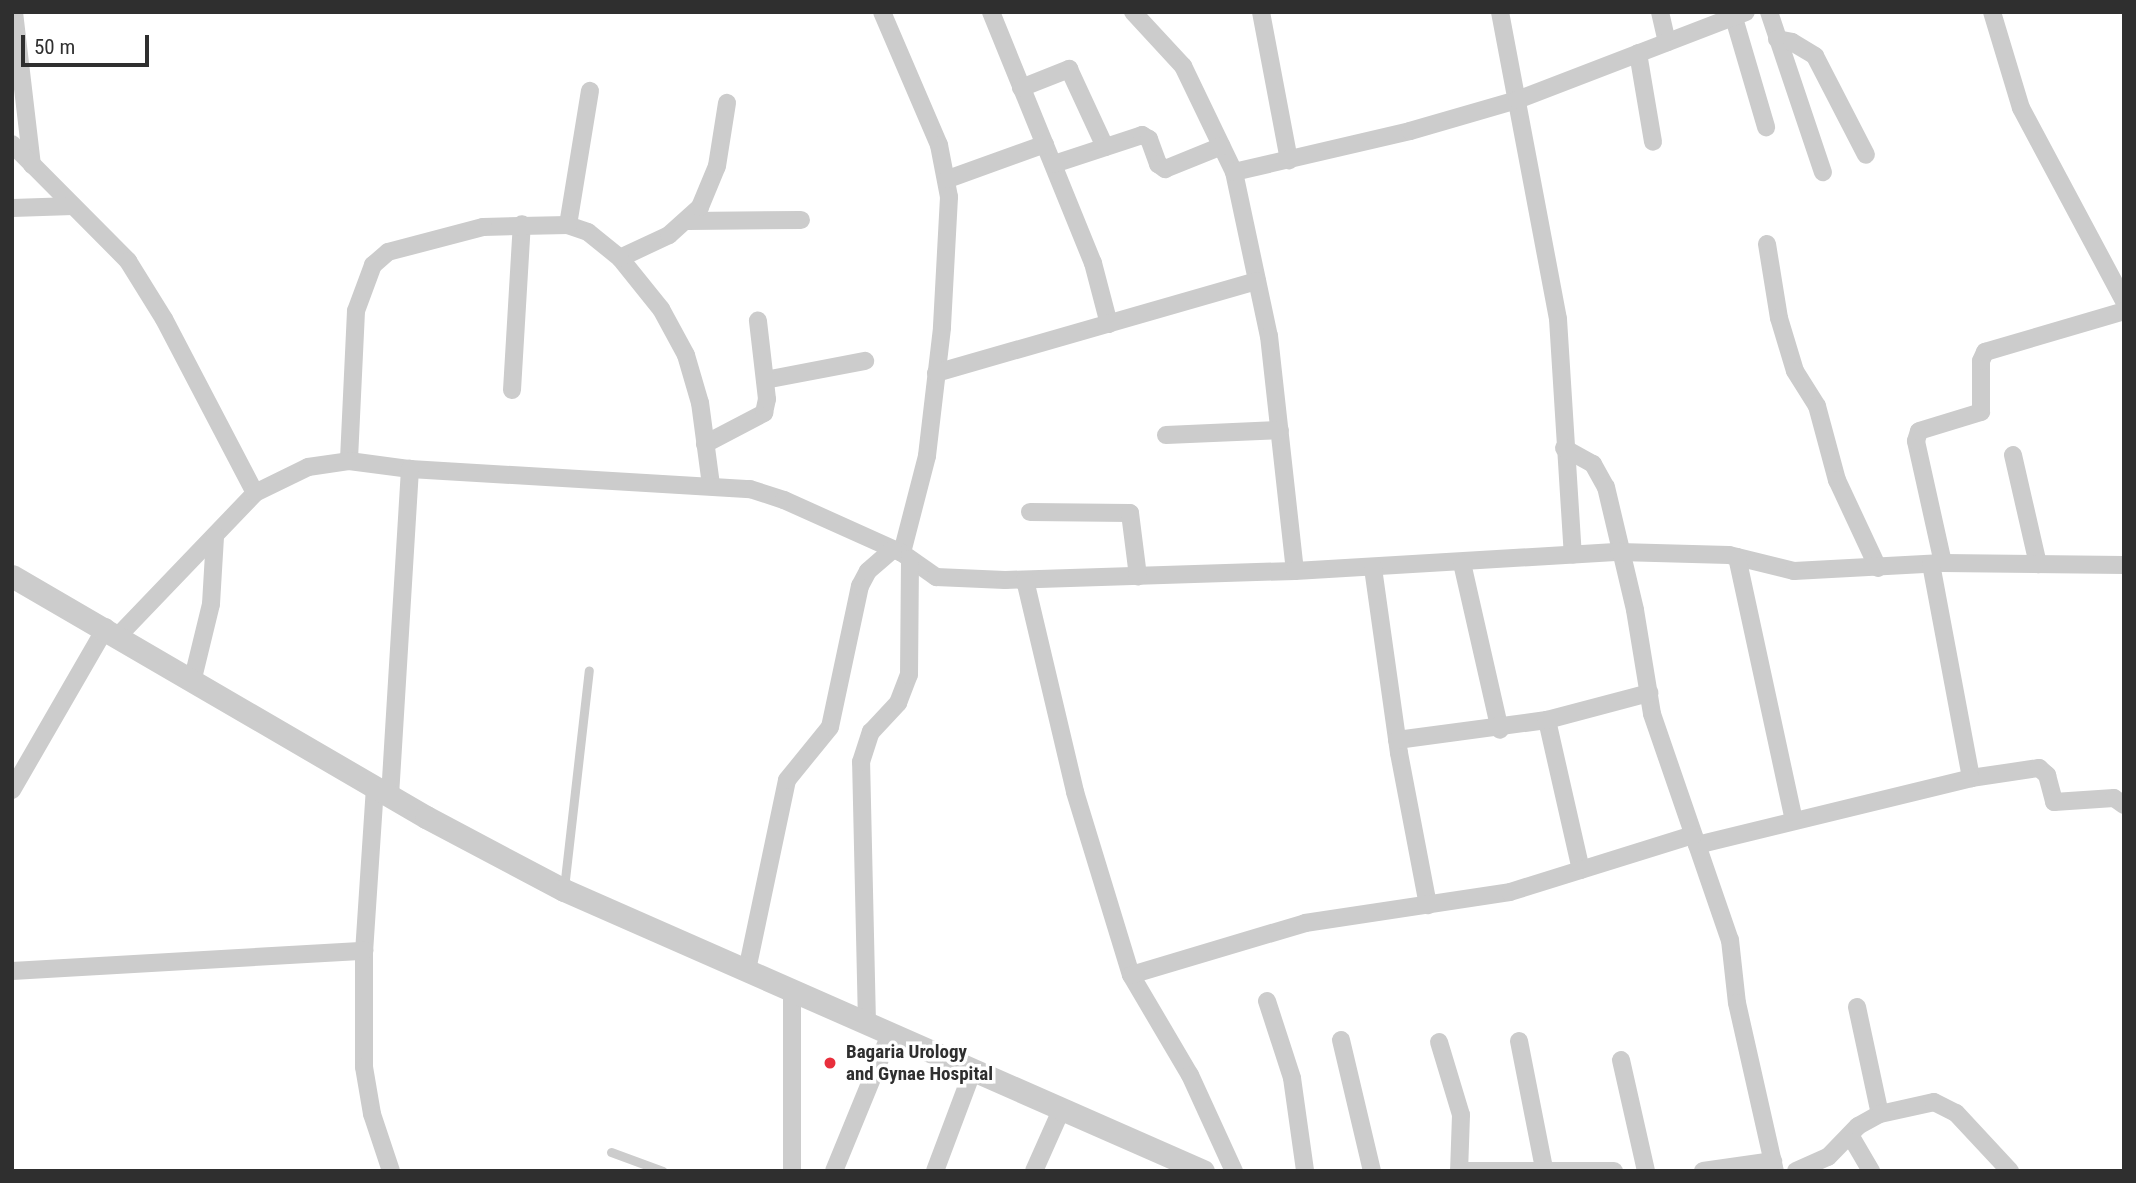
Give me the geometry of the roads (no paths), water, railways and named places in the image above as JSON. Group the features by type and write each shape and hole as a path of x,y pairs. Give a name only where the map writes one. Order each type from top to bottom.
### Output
{"street":[{"path":"14,12 32,165"},
{"path":"867,1023 861,762 871,732 898,703 909,675 902,554 928,456 942,328 948,179 939,145 882,12"},
{"path":"991,12 1093,263 1109,324"},
{"path":"1133,12 1183,66 1234,172 1257,281 1280,430 1295,570"},
{"path":"1261,12 1289,160"},
{"path":"1500,12 1558,319 1564,448 1573,555"},
{"path":"1660,12 1667,42"},
{"path":"1769,12 1823,172"},
{"path":"1992,12 2021,107 2124,301"},
{"path":"1234,172 1517,100 1740,15 1766,127"},
{"path":"1777,39 1792,42 1815,56 1866,155"},
{"path":"1638,53 1653,142"},
{"path":"1021,88 1069,69 1105,147"},
{"path":"568,225 590,91"},
{"path":"688,221 717,166 727,103"},
{"path":"1054,164 1147,136 1158,164 1165,169 1222,146"},
{"path":"12,144 128,261 164,319 255,493"},
{"path":"948,179 1045,144"},
{"path":"12,208 73,206"},
{"path":"620,258 688,221 801,220"},
{"path":"512,390 522,224"},
{"path":"349,461 356,311 373,265 388,252 483,227 568,225 588,232 620,258 661,309 687,355 711,485"},
{"path":"1767,244 1779,318 1795,371 1817,406 1837,480 1878,568"},
{"path":"936,373 1257,281"},
{"path":"1970,778 1919,454 1919,431 1983,410 1981,361 1986,352 2124,311"},
{"path":"705,444 762,416 767,405 758,321"},
{"path":"765,380 865,361"},
{"path":"1166,435 1280,430"},
{"path":"1564,448 1581,454 1601,473 1635,610 1649,693 1675,787 1730,940 1737,1003 1774,1166 1703,1171"},
{"path":"2013,455 2038,564"},
{"path":"12,790 113,631 215,536 255,493 309,467 349,461 410,469 750,489 784,500 902,554 936,577 1025,580 1373,568 1619,552 1737,557 1794,571 1937,563 2124,565"},
{"path":"391,1171 366,1086 364,951 382,791 410,469"},
{"path":"1030,512 1130,513 1138,576"},
{"path":"193,678 211,604 215,536"},
{"path":"747,970 788,780 830,727 860,586 868,571 902,554"},
{"path":"1737,557 1794,821"},
{"path":"1462,564 1500,730"},
{"path":"1373,568 1398,740 1428,905"},
{"path":"12,576 113,631 382,791 564,890 1202,1171"},
{"path":"1025,580 1069,768 1131,975 1190,1076 1234,1171"},
{"path":"1398,740 1500,730 1649,693"},
{"path":"1547,720 1581,870"},
{"path":"1131,975 1305,923 1510,892 1695,840 1794,821 1970,778 2039,768 2047,775 2054,802 2114,798 2124,805"},
{"path":"12,971 364,951"},
{"path":"792,990 792,1171"},
{"path":"1267,1001 1292,1078 1305,1171"},
{"path":"1857,1007 1880,1114"},
{"path":"834,1171 891,1032"},
{"path":"1341,1040 1372,1171"},
{"path":"1520,1041 1544,1170"},
{"path":"1438,1042 1461,1115 1459,1171 1614,1171"},
{"path":"1622,1060 1646,1171"},
{"path":"935,1171 973,1070"},
{"path":"1796,1171 1832,1154 1850,1135 1880,1114 1919,1103 1945,1105 2010,1171"},
{"path":"1034,1171 1062,1108"},
{"path":"1850,1135 1871,1171"}],"lane":[{"path":"564,890 589,670"},
{"path":"611,1152 663,1171"}],"place":[{"name":"Bagaria Urology and Gynae Hospital","path":"830,1063"}]}
